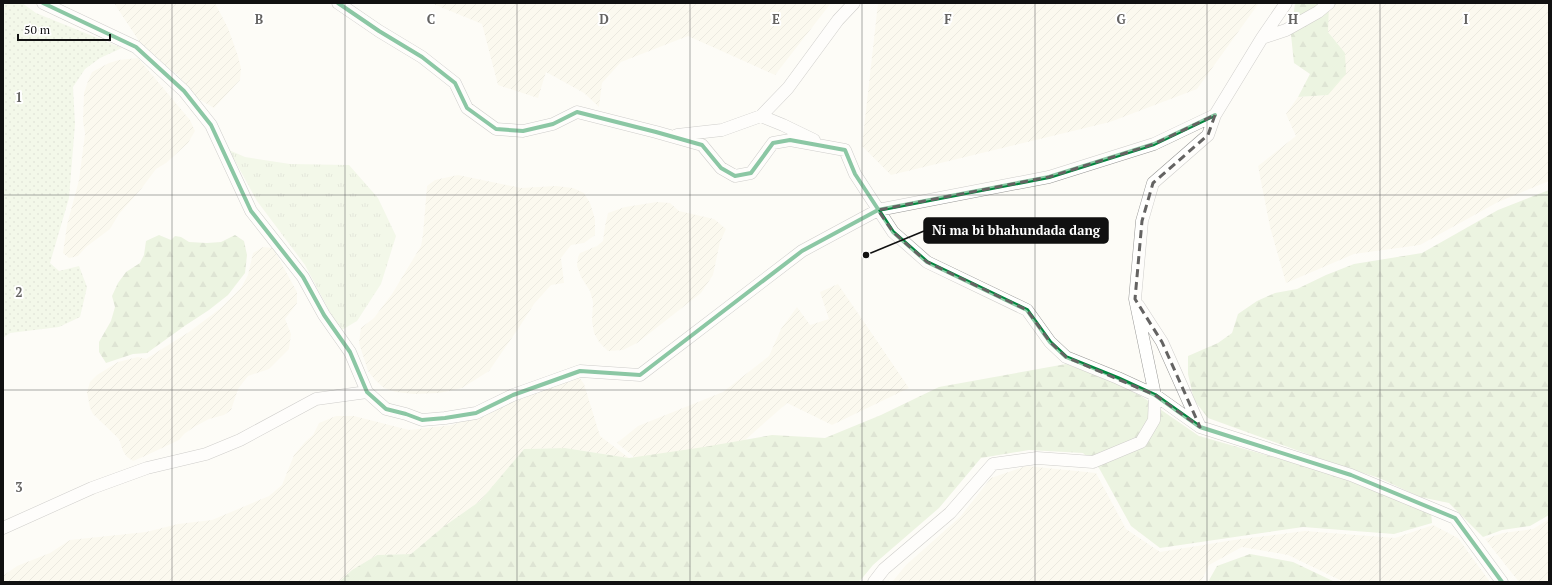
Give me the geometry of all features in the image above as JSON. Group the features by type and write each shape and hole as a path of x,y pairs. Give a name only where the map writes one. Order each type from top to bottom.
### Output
{"street":[{"path":"43,3 136,47 184,91 210,125 251,210 303,277 324,315 350,352 367,392 386,409 422,420 476,413 513,395 580,371 640,375 802,252 878,210 1049,177 1154,144 1215,115"},
{"path":"338,3 379,31 422,57 455,83 467,108 496,129 523,131 553,124 577,112 702,145 721,168 735,176 751,173 774,143 790,140 844,150 855,174 893,232 927,262 1027,310 1050,342 1066,357 1155,395 1200,427 1351,476 1455,518 1502,582"},
{"path":"671,136 722,130 761,116 788,88 838,20 854,3"},
{"path":"874,582 884,569 950,513 993,464 1037,458 1093,462 1141,442 1154,420 1155,395 1135,299 1142,221 1153,183 1208,135 1215,115 1262,38 1286,3"},
{"path":"1262,38 1286,30 1318,12 1329,3"},
{"path":"761,116 784,124 826,146"},
{"path":"1135,299 1162,342 1200,427"},
{"path":"3,528 92,488 147,468 206,454 240,440 316,399 367,392"}],"highlighted area":[{"path":"1215,115 1208,135 1153,183 1142,221 1135,299 1162,342 1200,427 1155,395 1066,357 1050,342 1027,310 927,262 893,232 878,210 1049,177 1154,144"}],"shaded area":[{"path":"114,3 215,3 228,28 238,56 241,68 240,80 214,108 197,98 178,75 161,62 139,41"},
{"path":"431,3 831,3 775,75 688,36 621,62 602,83 599,107 584,93 546,72 538,98 498,85 482,24"},
{"path":"878,3 1259,3 1197,89 1110,122 891,175 862,146"},
{"path":"1332,3 1549,3 1549,181 1498,202 1420,245 1354,254 1286,283 1270,227 1258,166 1296,136 1286,114 1298,97 1328,95 1345,53 1328,32 1328,7"},
{"path":"138,58 190,120 195,131 188,143 166,163 156,169 119,214 110,229 86,247 78,256 69,258 63,253 67,225 79,180 85,134 83,121 84,93 88,81 92,72 109,63 119,60"},
{"path":"458,175 521,188 556,186 573,188 584,193 590,203 595,219 595,235 584,243 571,245 561,258 564,283 551,285 534,304 489,371 462,388 439,393 414,394 396,392 384,388 368,371 359,343 361,328 374,318 392,294 421,246 427,186 435,180"},
{"path":"657,202 670,203 679,211 714,219 726,229 720,242 713,275 701,293 637,343 623,350 608,351 599,342 594,333 592,321 593,302 590,291 581,277 577,266 578,257 580,253 597,246 603,241 608,213 625,207"},
{"path":"263,247 273,248 297,292 297,303 285,319 291,334 289,349 269,369 248,376 238,389 231,410 224,415 209,419 194,427 184,434 179,440 133,461 127,457 123,451 119,439 93,414 90,408 87,392 90,382 97,375 118,362 138,357 146,359 189,332 221,308 241,288 248,275 253,253"},
{"path":"838,284 909,388 832,425 787,403 735,449 645,466 617,443 638,426 723,392 769,356 781,329 797,307 810,325 829,319 820,292"},
{"path":"579,377 584,384 600,436 629,458 565,448 524,449 480,501 443,527 411,554 377,555 352,570 339,582 3,582 3,576 17,566 50,553 70,540 146,532 178,524 212,520 269,496 282,485 294,455 313,435 319,423 336,416 354,416 409,430 452,425"},
{"path":"1026,466 1096,473 1126,529 1160,552 1234,540 1305,531 1395,538 1433,525 1458,538 1490,582 1344,582 1288,555 1242,547 1209,565 1201,582 892,582 906,565 960,517 991,478"},
{"path":"1549,519 1549,582 1519,582 1485,539 1503,533 1533,529"}],"green space":[{"path":"3,3 22,3 36,13 122,48 100,58 85,69 73,87 75,124 69,198 50,263 59,271 79,266 87,287 80,317 59,327 10,333 3,338"},
{"path":"1295,3 1329,3 1328,32 1345,53 1346,74 1328,95 1298,97 1310,74 1294,63 1291,35"},
{"path":"229,150 245,157 290,164 349,165 378,198 396,236 381,284 357,321 340,331 305,265 257,201"},
{"path":"1549,190 1549,515 1530,526 1502,530 1483,537 1449,503 1420,497 1379,478 1335,464 1208,418 1194,400 1188,374 1188,356 1218,343 1232,333 1238,314 1257,301 1275,293 1297,289 1354,264 1422,253 1498,210"},
{"path":"159,235 171,240 175,236 181,237 189,242 207,243 221,242 235,235 244,241 247,255 245,273 228,295 147,353 133,354 106,363 99,352 99,342 111,321 115,307 112,296 118,283 126,272 140,263 144,255 146,241"},
{"path":"1066,364 1111,381 1141,396 1199,436 1351,479 1431,512 1432,523 1394,534 1303,527 1160,548 1131,526 1099,468 1083,453 1029,450 981,458 939,508 873,565 859,582 339,582 352,570 377,555 411,554 443,527 480,501 524,449 565,448 629,458 772,435 825,438 881,415 939,387"},
{"path":"1250,554 1293,562 1335,582 1208,582 1217,566"}],"cycle path":[{"path":"43,3 136,47 184,91 211,125 251,211 303,277 324,315 350,352 367,392 386,409 422,420 476,413 513,395 580,371 640,375 802,251 878,210 1049,177 1154,144 1215,115"},
{"path":"338,3 379,31 422,57 455,83 467,108 496,129 523,131 553,124 577,112 702,145 721,168 735,176 751,173 773,143 790,140 845,150 855,174 893,232 927,262 1027,310 1050,342 1066,357 1155,395 1200,427 1351,475 1455,518 1502,582"}],"place":[{"name":"Ni ma bi bhahundada dang","path":"866,255"}]}
